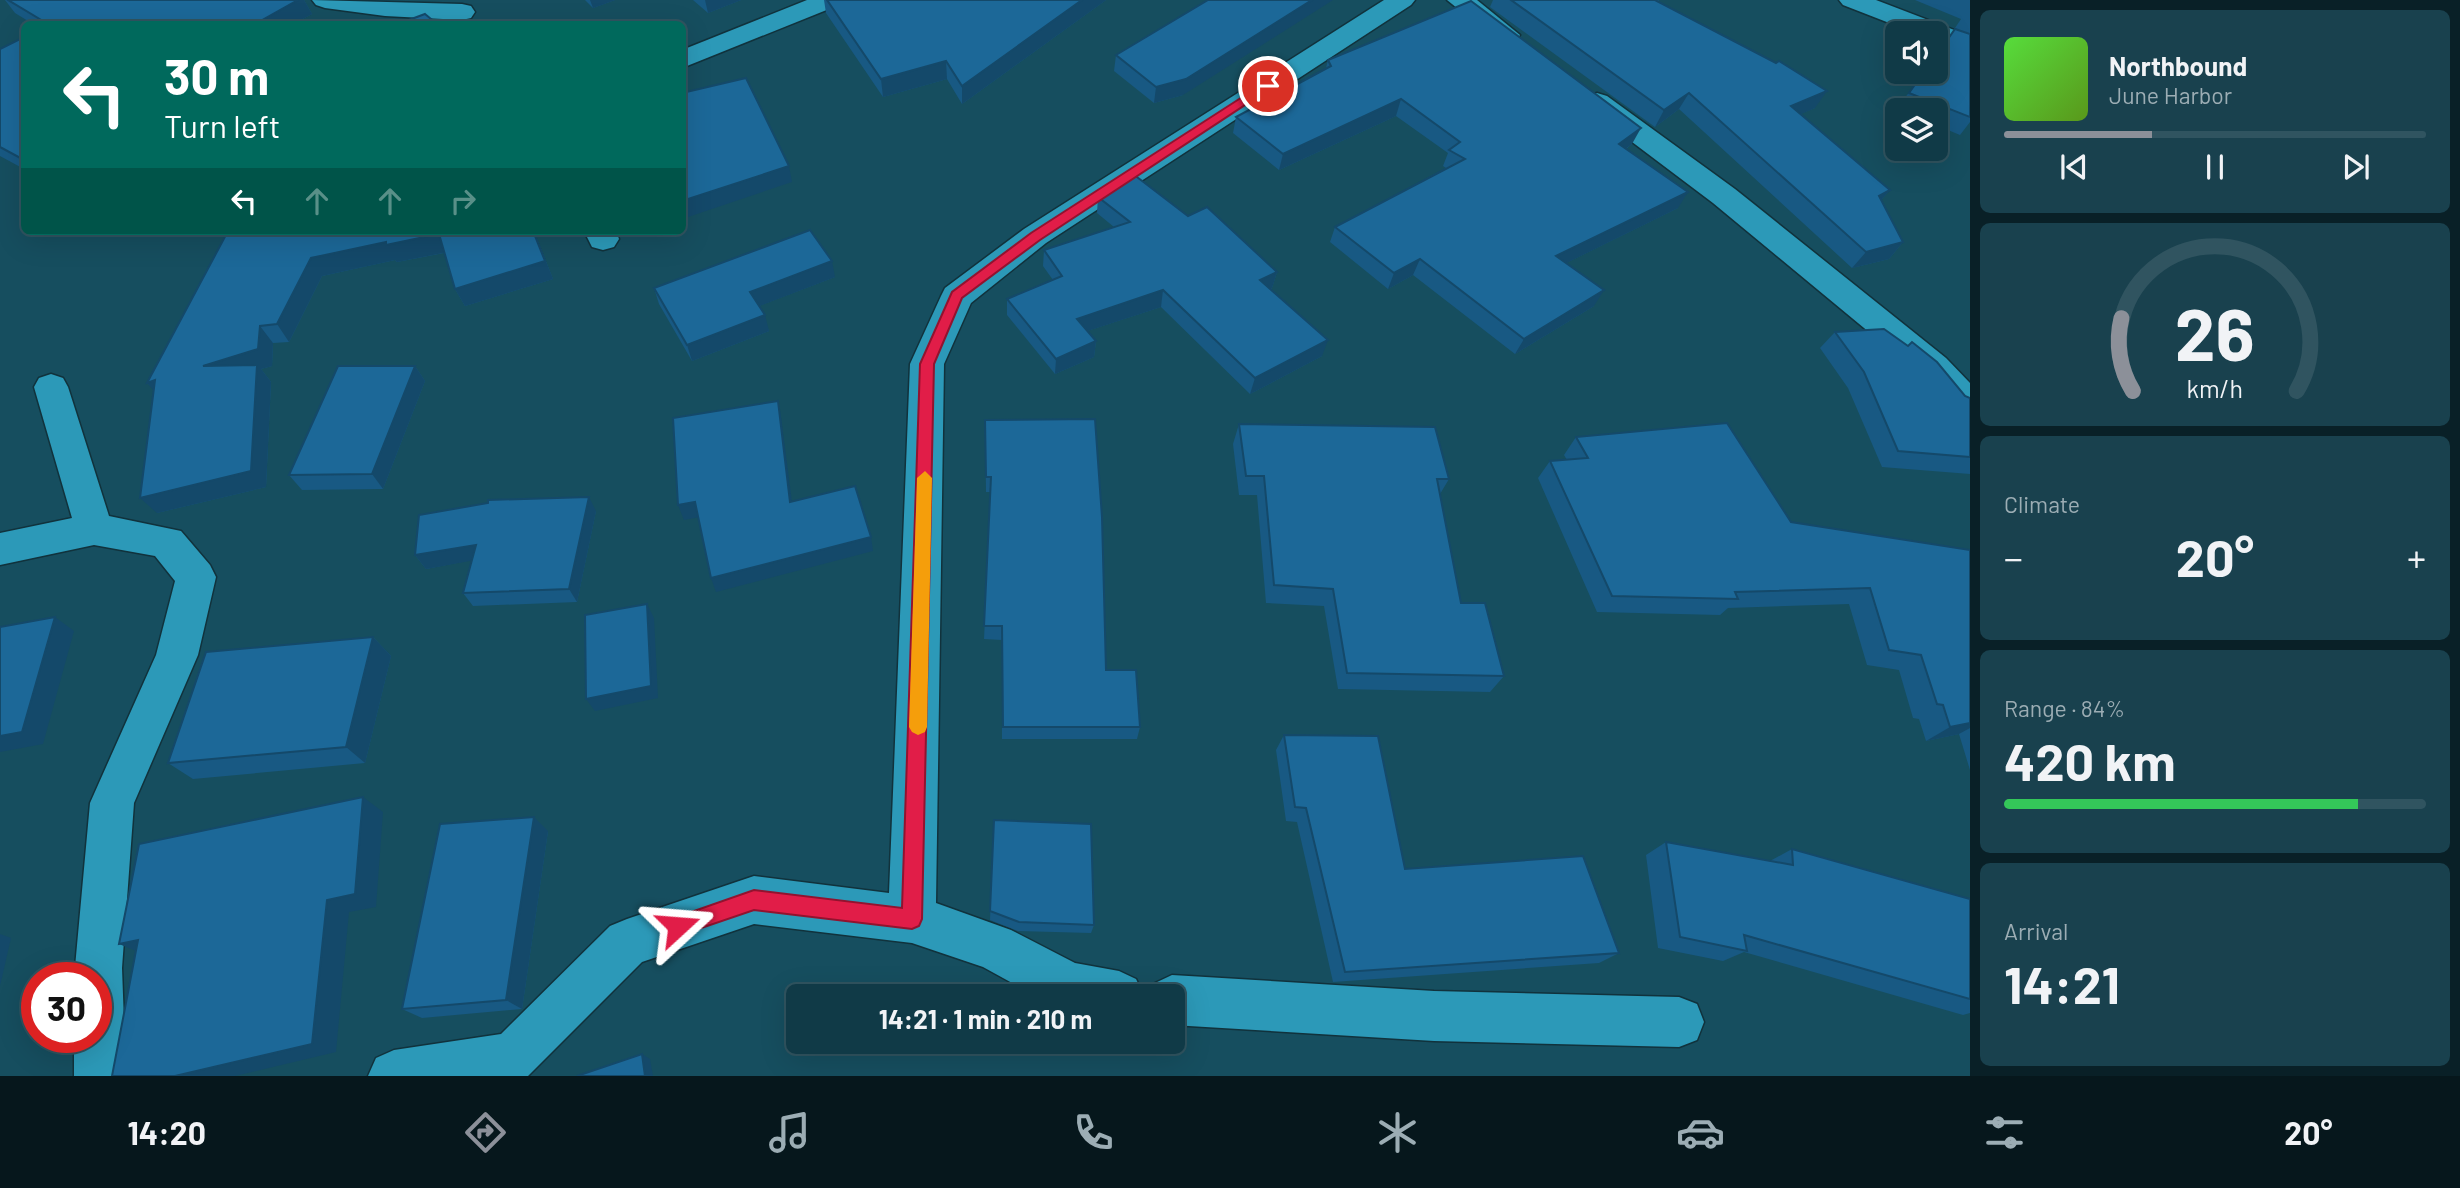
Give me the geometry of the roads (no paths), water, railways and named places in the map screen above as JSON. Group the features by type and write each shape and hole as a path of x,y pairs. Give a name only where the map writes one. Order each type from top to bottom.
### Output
{"street":[{"path":"325,0 385,8 466,12"},
{"path":"686,58 830,0"},
{"path":"912,919 927,364 957,296 1035,236 1402,0"},
{"path":"1460,0 1526,49"},
{"path":"1852,0 1970,45"},
{"path":"1570,82 1724,196 1934,367 1970,405"},
{"path":"51,387 93,529"},
{"path":"0,549 93,529 167,542 196,578 177,655 112,803 98,968 100,1076"},
{"path":"394,1076 513,1057 627,943 754,900 912,919 994,947 1063,984"},
{"path":"1185,1001 1434,1016 1679,1022"}]}
